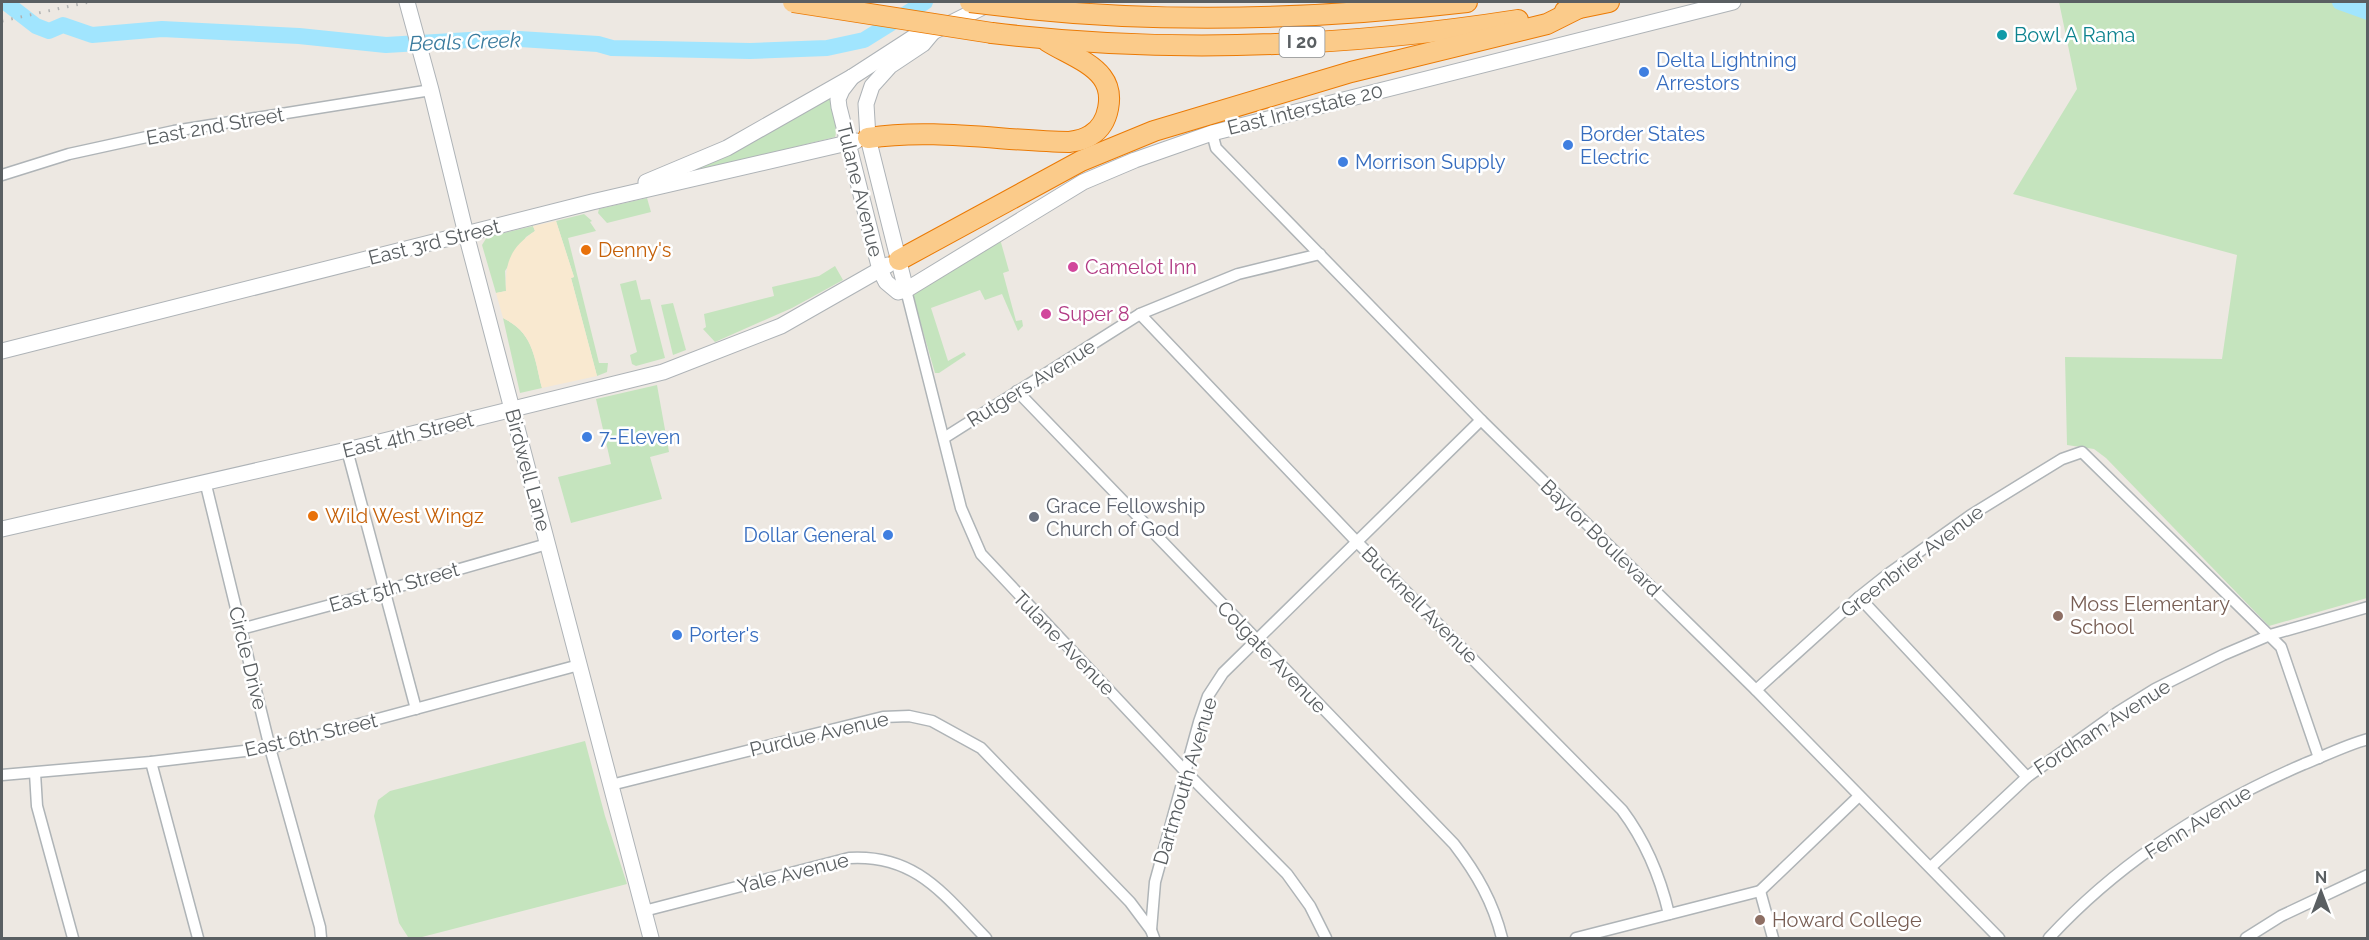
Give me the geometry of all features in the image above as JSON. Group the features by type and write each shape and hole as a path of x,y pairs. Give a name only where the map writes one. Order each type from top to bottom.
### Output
{"highway":[{"name":"I 20","path":"793,2 1045,39 1183,45 1333,40 1439,30 1516,20 1609,2"},
{"name":"I 20","path":"970,2 1125,17 1222,18 1364,12 1467,2"},
{"path":"899,260 1081,161 1154,131 1351,72 1547,24 1577,9"},
{"path":"868,138 884,135 1069,142 1090,136 1100,128 1108,111 1108,91 1105,82 1088,64 1045,39"}],"main road":[{"name":"Birdwell Lane","path":"407,2 651,939"},
{"path":"608,199 727,148 852,77 920,33 933,32 994,2"},
{"name":"East Interstate 20","path":"906,290 1083,182 1135,160 1212,133 1733,2"},
{"name":"Tulane Avenue","path":"852,77 838,99 847,143 880,270 886,282 898,292 906,290 868,138 866,104 872,86 890,66 923,44 933,32"},
{"name":"East 3rd Street","path":"2,351 608,199 868,138"},
{"name":"East 4th Street","path":"2,529 348,450 663,372 781,326 899,260"}],"street":[{"name":"East 2nd Street","path":"2,175 69,154 174,131 431,90"},
{"name":"Baylor Boulevard","path":"1212,133 1216,148 1481,420 1756,690 1999,939"},
{"name":"Rutgers Avenue","path":"944,438 1140,314 1238,274 1320,254"},
{"name":"Tulane Avenue","path":"906,290 961,508 981,554 1185,771 1287,874 1305,898 1326,939"},
{"name":"Bucknell Avenue","path":"1140,314 1356,541 1622,810 1634,825 1651,856 1669,914"},
{"name":"Colgate Avenue","path":"1017,391 1454,844 1474,870 1488,895 1502,939"},
{"name":"Dartmouth Avenue","path":"1153,934 1155,882 1208,696 1222,673 1254,639 1481,420"},
{"path":"348,450 383,591 416,709"},
{"name":"Greenbrier Avenue","path":"1756,690 1859,597 1971,515 2062,459 2082,452 2270,635"},
{"name":"Circle Drive","path":"205,482 270,748 320,927 321,939"},
{"name":"East 5th Street","path":"241,629 548,544"},
{"path":"1859,597 2027,777"},
{"name":"Fordham Avenue","path":"1931,867 2027,777 2118,712 2155,689 2223,655 2270,635 2367,607"},
{"path":"2270,635 2281,647 2319,758"},
{"name":"East 6th Street","path":"2,775 151,762 270,748 579,665"},
{"name":"Purdue Avenue","path":"611,785 883,717 909,716 932,721 981,748 1130,902 1153,934"},
{"name":"Fenn Avenue","path":"2049,939 2076,911 2157,845 2216,807 2270,779 2367,739"},
{"path":"151,762 198,939"},
{"path":"35,773 37,806 73,939"},
{"path":"1576,939 1760,891 1858,797"},
{"name":"Yale Avenue","path":"644,911 849,858 869,856 885,858 907,867 931,882 986,939"},
{"path":"2246,939 2281,916 2367,875"},
{"path":"1760,891 1773,939"}],"green space":[{"path":"2059,2 2367,2 2367,598 2269,626 2106,458 2094,449 2067,445 2065,357 2222,359 2237,255 2013,194 2077,89"},
{"path":"832,94 835,137 681,175"},
{"path":"647,198 651,212 607,223 598,213 599,209"},
{"path":"584,214 592,221 590,222 596,231 568,238 599,363 608,363 607,372 597,376 571,278 574,277 556,221"},
{"path":"533,226 535,231 526,237 505,271 506,291 496,293 482,245 487,237"},
{"path":"1000,239 1009,271 1003,273 1016,321 1022,320 1023,326 1018,331 1002,294 985,300 980,290 931,308 948,361 964,352 966,355 939,373 935,373 913,297 914,293"},
{"path":"835,266 843,280 792,308 715,342 703,329 706,327 704,314 774,296 772,287 819,276"},
{"path":"636,280 641,300 650,299 665,358 636,366 632,364 630,355 637,352 620,284"},
{"path":"673,303 686,350 673,355 661,305"},
{"path":"503,318 521,331 527,339 542,388 520,393"},
{"path":"657,385 669,452 650,457 662,499 571,523 558,477 611,464 596,399"},
{"path":"585,741 605,816 627,884 422,937 408,937 399,923 374,816 378,800 390,791"}],"sand":[{"path":"556,221 574,277 571,278 597,376 542,388 531,347 521,331 503,318 496,293 506,291 508,264 511,256 520,243 535,231 533,226"}],"waterway":[{"name":"Beals Creek","path":"5,2 36,26 49,31 63,25 92,35 162,29 299,36 386,45 503,38 598,44 612,48 750,51 827,48 864,40 925,2"},
{"name":"Beals Creek","path":"2340,2 2368,12"}],"railway":[{"path":"2,21 89,2"}],"place":[{"name":"Bowl A Rama","path":"2002,35"},
{"name":"Delta Lightning Arrestors","path":"1644,72"},
{"name":"Border States Electric","path":"1568,145"},
{"name":"Morrison Supply","path":"1343,162"},
{"name":"Denny's","path":"586,250"},
{"name":"Camelot Inn","path":"1073,267"},
{"name":"Super 8","path":"1046,314"},
{"name":"7-Eleven","path":"587,437"},
{"name":"Wild West Wingz","path":"313,516"},
{"name":"Grace Fellowship Church of God","path":"1034,517"},
{"name":"Dollar General","path":"888,535"},
{"name":"Moss Elementary School","path":"2058,616"},
{"name":"Porter's","path":"677,635"},
{"name":"Howard College","path":"1760,920"}]}
